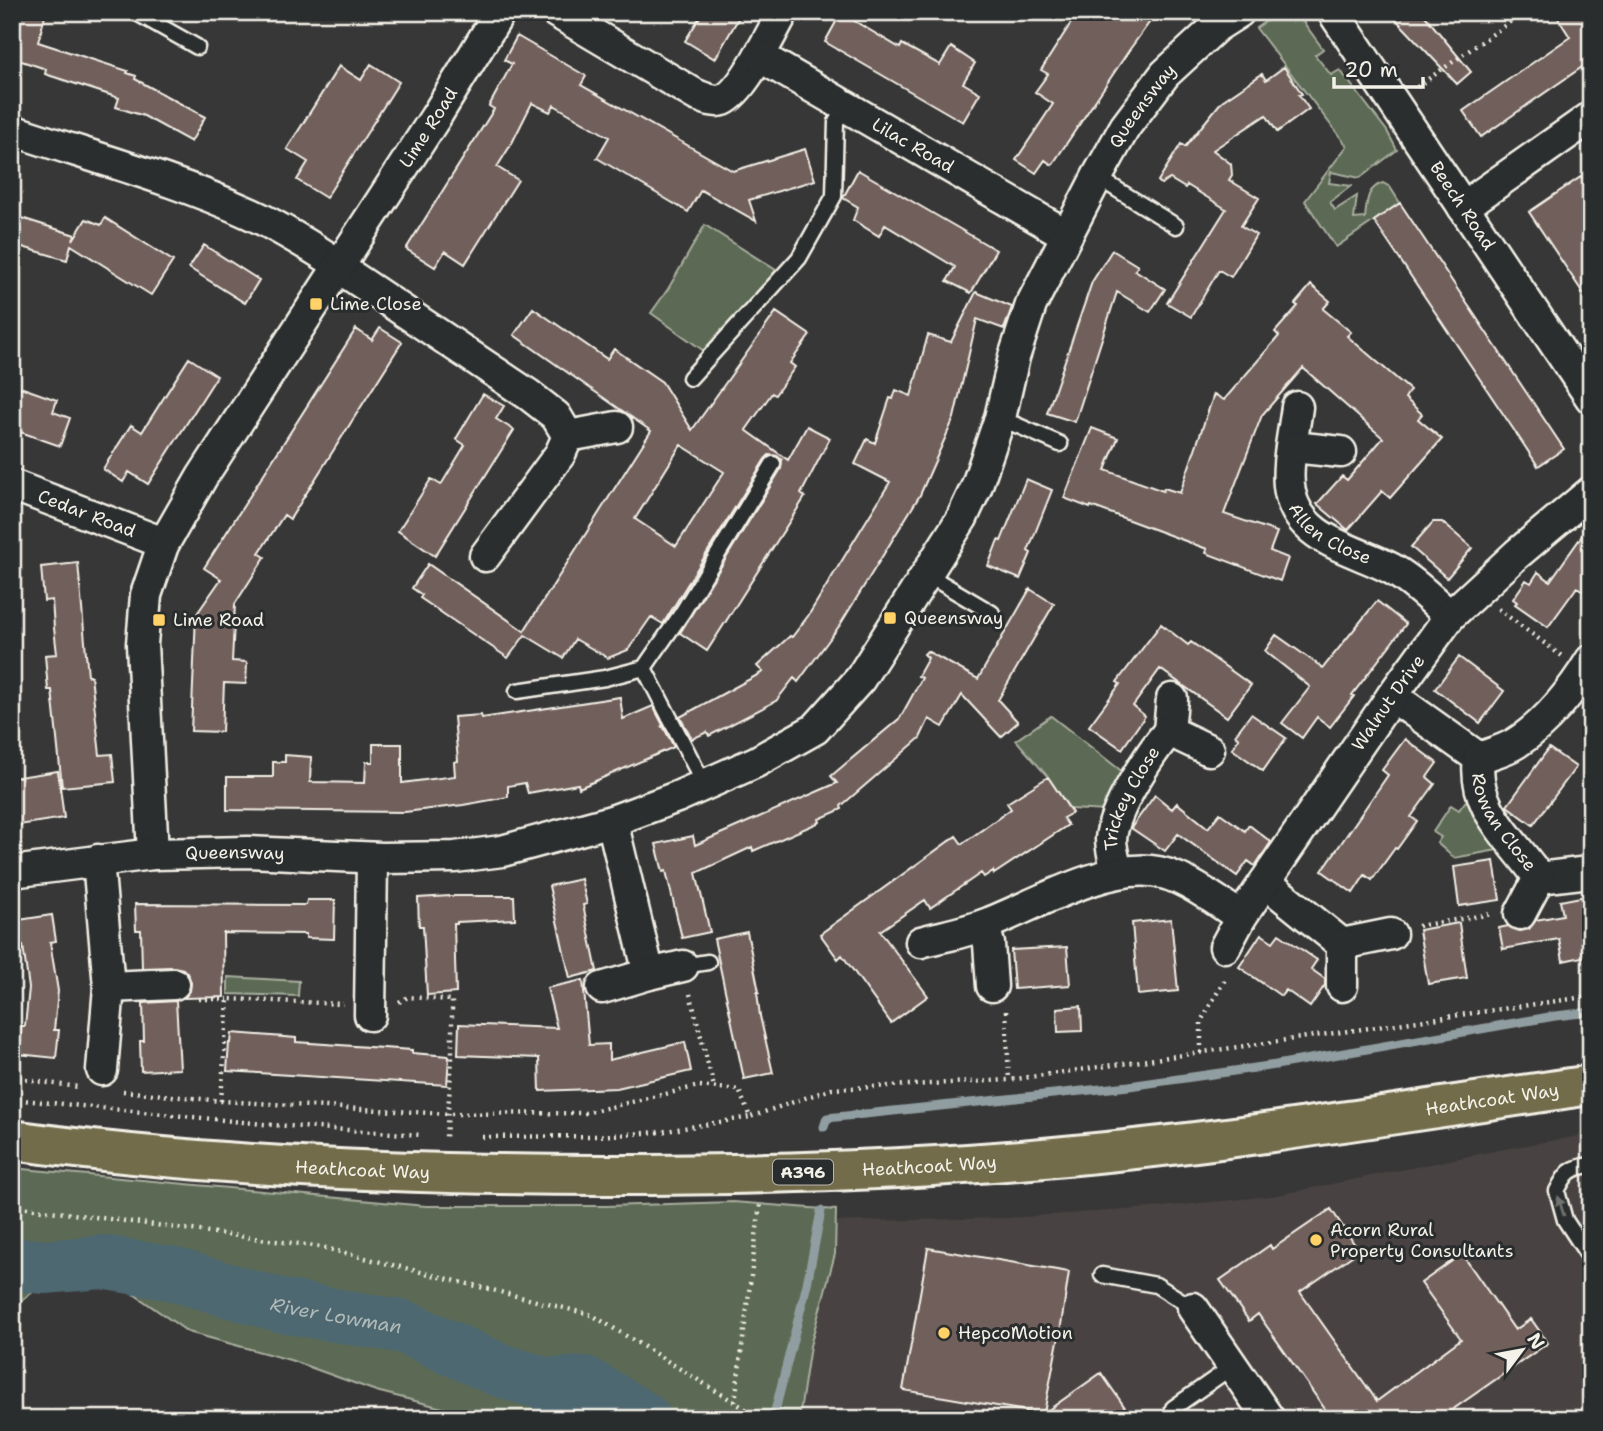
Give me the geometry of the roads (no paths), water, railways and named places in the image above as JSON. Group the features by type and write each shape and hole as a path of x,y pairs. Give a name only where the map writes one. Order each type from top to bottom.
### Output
{"main road":[{"name":"Heathcoat Way","path":"12,1140 117,1152 323,1169 532,1175 763,1174 949,1165 1088,1154 1591,1085"}],"street":[{"name":"Lime Road","path":"153,854 142,644 146,595 163,545 202,477 500,12"},
{"path":"556,12 696,95 711,101 728,97 738,87 783,12"},
{"name":"Queensway","path":"12,872 153,854 248,852 372,858 454,857 502,851 612,821 756,762 815,729 860,679 962,518 976,488 1000,418 1014,357 1031,305 1125,127 1165,74 1217,26 1239,12"},
{"name":"Beech Road","path":"1333,12 1591,398"},
{"name":"Lilac Road","path":"759,55 1067,235"},
{"path":"1462,207 1591,117"},
{"path":"12,130 94,155 250,214 289,233 529,395 556,416 568,436"},
{"name":"Allen Close","path":"1297,407 1288,473 1290,493 1307,526 1322,538 1394,570 1450,616"},
{"path":"568,436 617,427"},
{"path":"485,556 560,454 568,436"},
{"path":"1293,447 1341,452"},
{"name":"Cedar Road","path":"12,485 163,545"},
{"name":"Walnut Drive","path":"1225,947 1241,917 1450,616 1591,492"},
{"name":"Rowan Close","path":"1479,758 1516,743 1531,731 1566,695 1587,666"},
{"name":"Rowan Close","path":"1392,696 1479,758"},
{"name":"Trickey Close","path":"1117,872 1111,839 1117,816 1154,749 1169,731 1172,699"},
{"name":"Trickey Close","path":"1169,731 1209,750"},
{"name":"Rowan Close","path":"1479,758 1477,774 1481,795 1488,811 1539,877 1589,872"},
{"path":"612,821 649,974"},
{"path":"370,1015 372,858"},
{"path":"98,860 109,987 105,1079"},
{"name":"Trickey Close","path":"921,942 984,925 1117,872 1152,871 1171,876 1241,917"},
{"path":"1520,914 1539,877"},
{"path":"1265,882 1342,944"},
{"path":"984,925 989,944 992,986"},
{"path":"1342,944 1391,934"},
{"path":"1342,944 1342,986"},
{"path":"603,988 695,964"},
{"path":"109,987 174,984"},
{"path":"1193,1308 1269,1419"}],"lane":[{"path":"135,12 197,47"},
{"path":"690,378 799,258 834,196 836,122 845,107"},
{"path":"1097,177 1176,226"},
{"path":"1000,418 1060,444"},
{"path":"517,691 605,678 644,668 682,613 773,464"},
{"path":"926,573 992,613"},
{"path":"644,668 704,784"},
{"path":"1591,1165 1578,1166 1566,1174 1557,1191 1566,1220 1591,1260"},
{"path":"1102,1275 1156,1286 1193,1308"},
{"path":"1173,1408 1233,1366"}],"waterway":[{"path":"824,1127 827,1118 1129,1086 1276,1065 1591,1012"},
{"path":"773,1419 807,1284 821,1211"},
{"name":"River Lowman","path":"12,1264 45,1267 101,1262 169,1273 282,1306 404,1327 497,1369 548,1385 585,1383 644,1419"}],"place":[{"name":"Lime Close","path":"316,304"},
{"name":"Queensway","path":"890,618"},
{"name":"Lime Road","path":"159,620"},
{"name":"Acorn Rural Property Consultants","path":"1316,1240"},
{"name":"HepcoMotion","path":"944,1333"}]}
